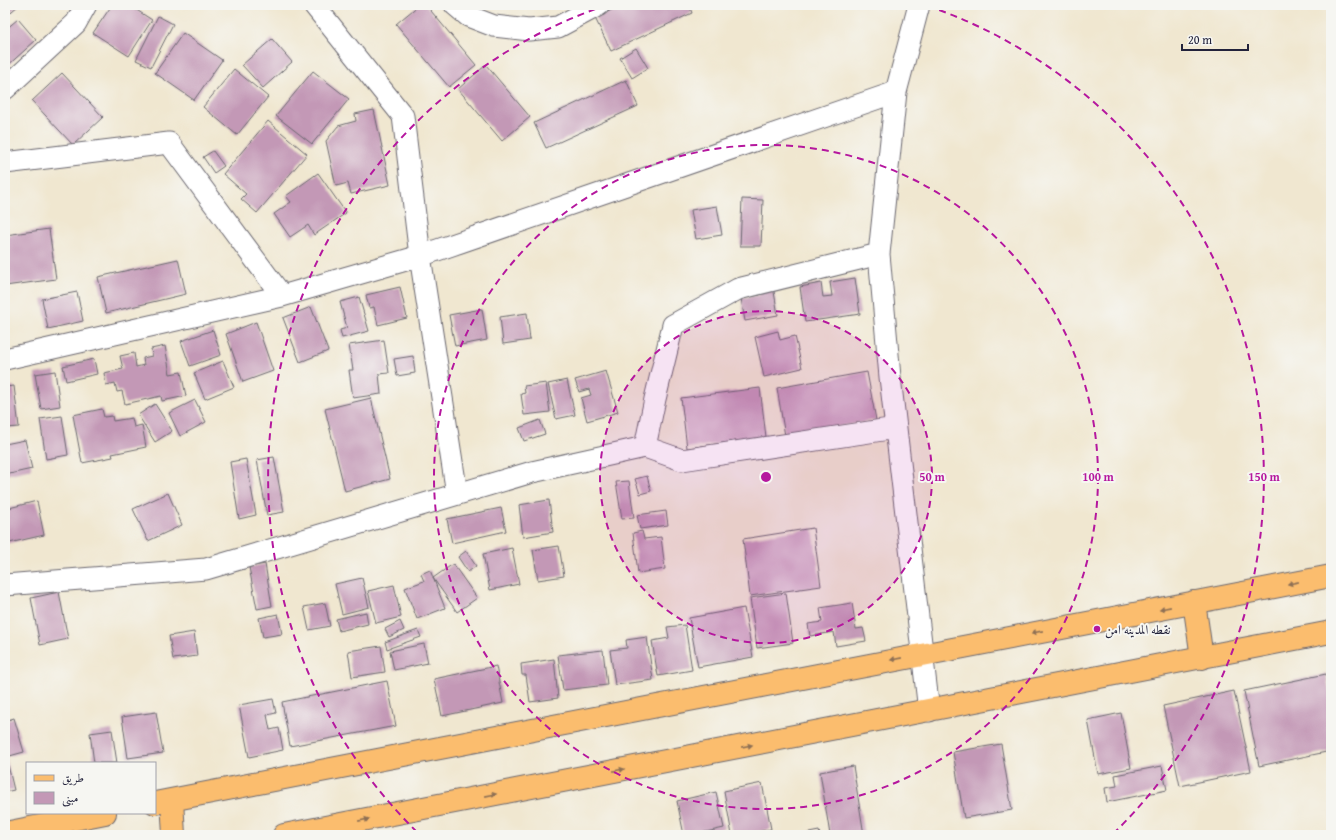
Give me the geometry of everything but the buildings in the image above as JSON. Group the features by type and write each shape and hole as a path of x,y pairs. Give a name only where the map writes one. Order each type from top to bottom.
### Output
{"main road":[{"path":"174,835 164,801 1331,576"},
{"path":"1194,602 1202,658"},
{"path":"284,835 1331,632"},
{"path":"5,833 100,814"}],"street":[{"path":"5,89 76,23 86,5"},
{"path":"314,5 403,116 420,256 457,494"},
{"path":"455,5 468,16 494,26 529,30 558,26 600,5"},
{"path":"919,5 896,92 879,254 896,428 929,711"},
{"path":"5,359 282,296 420,256 896,92"},
{"path":"5,163 169,143 282,296"},
{"path":"645,447 673,325 738,289 879,254"},
{"path":"5,585 206,569 532,472 645,447 682,460 896,428"}],"place":[{"name":"نقطه المدينه امن","path":"1097,629"}]}
